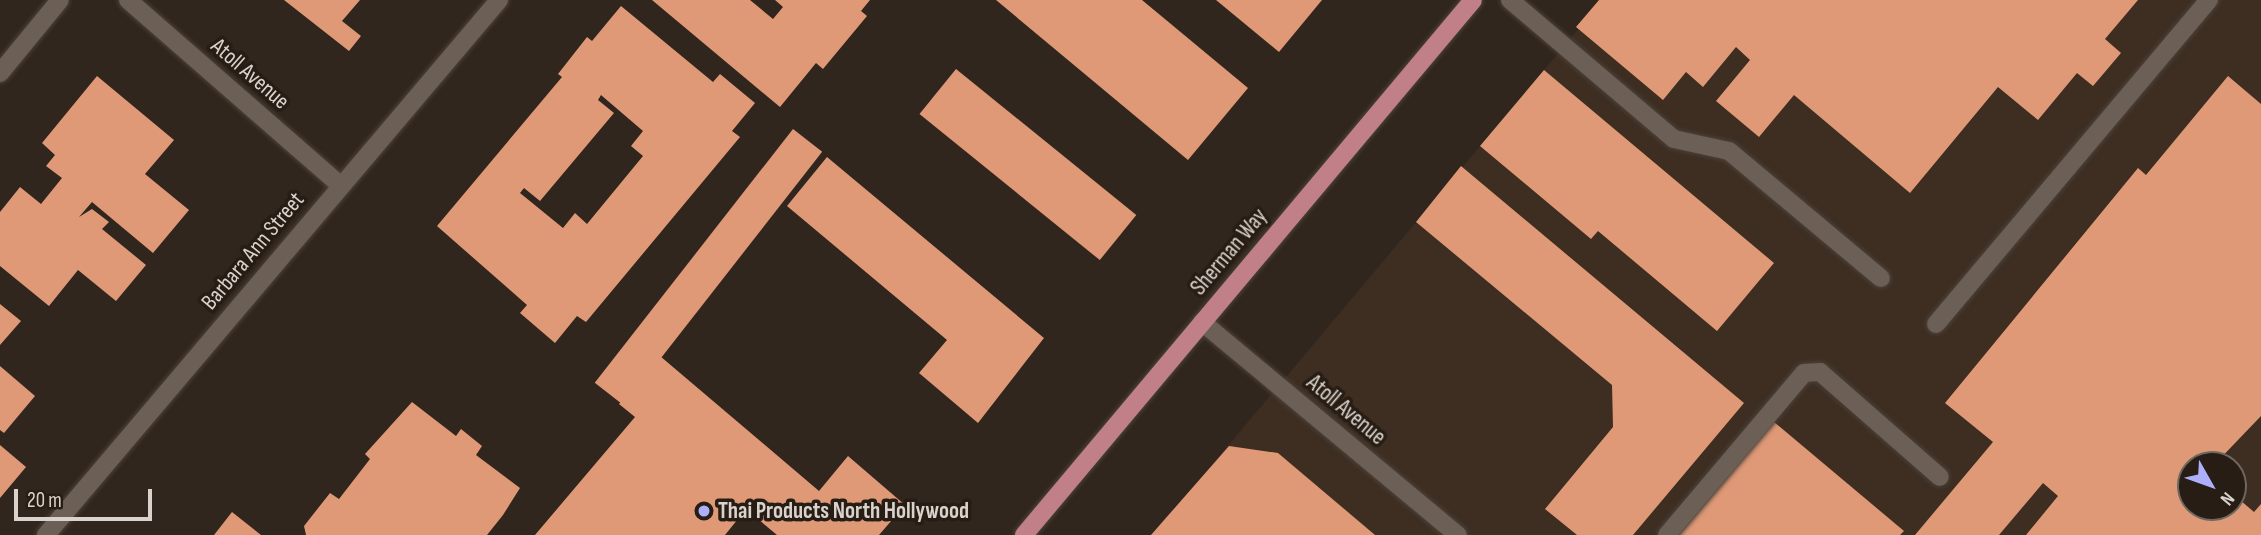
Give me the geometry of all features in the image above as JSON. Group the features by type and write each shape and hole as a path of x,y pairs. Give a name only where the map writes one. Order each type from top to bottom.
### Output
{"main road":[{"name":"Sherman Way","path":"1024,535 1473,0"}],"street":[{"path":"0,73 60,0"},
{"name":"Atoll Avenue","path":"128,0 340,184"},
{"name":"Barbara Ann Street","path":"46,535 340,184 499,0"},
{"path":"1510,0 1674,139 1729,152 1881,278"},
{"path":"1936,324 2209,0"},
{"name":"Atoll Avenue","path":"1202,322 1458,535"},
{"path":"1667,535 1804,373 1820,372 1940,477"}],"shaded area":[{"path":"1603,0 2261,0 2261,535 1153,535"}],"building":[{"path":"284,0 360,0 342,21 361,36 349,51"},
{"path":"652,0 750,0 773,19 783,7 775,0 870,0 861,11 867,16 823,69 816,63 780,107"},
{"path":"996,0 1142,0 1248,88 1188,160"},
{"path":"1216,0 1322,0 1279,52"},
{"path":"1599,0 2138,0 2105,39 2121,53 2093,86 2077,73 2038,120 1998,87 1910,193 1794,95 1759,137 1716,101 1750,60 1736,47 1703,87 1686,72 1663,100 1576,27"},
{"path":"621,6 713,82 720,74 755,103 732,131 740,137 586,322 577,316 555,343 520,313 527,305 437,226 562,77 558,74 587,37 592,41","holes":["601,95 643,131 631,146 643,156 587,224 575,213 563,228 520,193 524,188 540,201 614,113 598,100"]},
{"path":"956,69 1136,215 1100,260 919,114"},
{"path":"1544,70 1774,263 1717,331 1598,231 1591,239 1480,146"},
{"path":"97,76 174,140 145,174 189,210 153,253 92,202 79,217 92,209 109,222 102,229 146,265 116,301 78,270 49,306 0,266 0,212 20,187 41,204 62,178 46,166 55,155 42,143"},
{"path":"2228,76 2261,104 2261,416 2227,451 2177,451 2177,521 2247,521 2247,506 2254,512 2261,504 2261,535 2026,535 2058,496 2043,483 1999,535 1915,535 1993,442 1945,403 2138,168 2146,175"},
{"path":"793,129 822,152 624,406 595,383"},
{"path":"827,157 1044,338 978,423 919,373 947,340 787,206"},
{"path":"1461,166 1744,403 1633,535 1577,535 1545,509 1613,427 1612,385 1416,222"},
{"path":"0,304 21,321 0,345"},
{"path":"660,356 819,491 848,456 905,505 879,535 777,535 746,509 725,535 535,535 635,417 619,404"},
{"path":"0,366 35,396 4,433 0,430"},
{"path":"412,402 456,436 461,429 482,446 476,455 520,488 503,515 487,535 306,535 304,526 330,493 339,499 370,459 365,454"},
{"path":"1774,422 1904,531 1900,535 1679,535"},
{"path":"0,445 26,467 0,498"},
{"path":"1229,446 1278,453 1375,535 1151,535"},
{"path":"232,512 261,535 214,535"}],"place":[{"name":"Thai Products North Hollywood","path":"704,511"}]}
